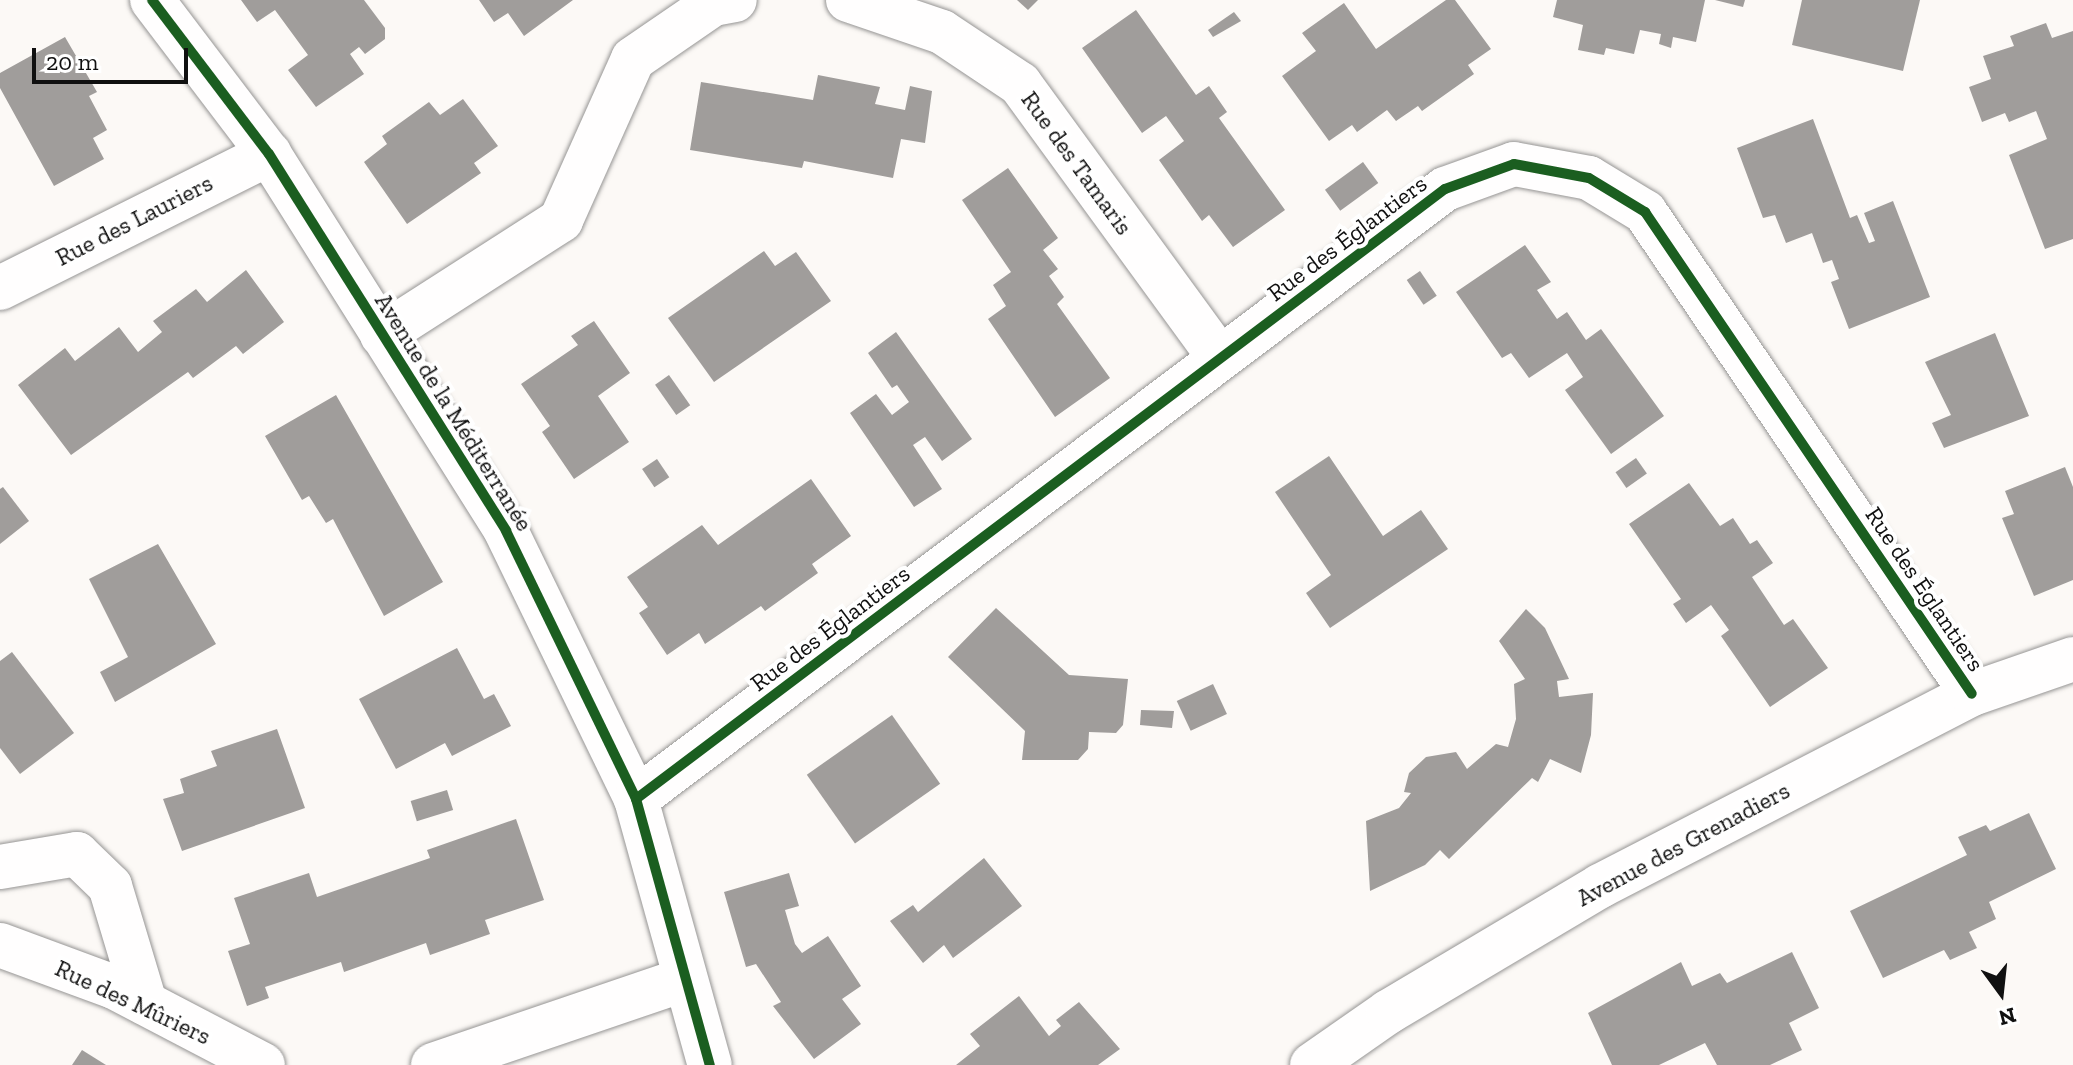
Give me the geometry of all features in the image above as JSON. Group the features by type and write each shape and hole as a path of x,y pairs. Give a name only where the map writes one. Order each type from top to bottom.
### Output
{"street":[{"name":"Avenue de la Méditerranée","path":"152,0 269,154 506,531 636,799 683,980 710,1065"},
{"path":"382,335 561,220 633,59 713,4 735,0"},
{"name":"Rue des Tamaris","path":"848,0 942,32 1020,84 1220,358"},
{"name":"Rue des Lauriers","path":"0,288 269,154"},
{"name":"Rue des Églantiers","path":"636,799 1445,189 1514,164 1589,178 1645,212 1972,694"},
{"name":"Avenue des Grenadiers","path":"1312,1065 1388,1012 1600,886 1972,694 2073,659"},
{"path":"0,867 77,854 110,886 145,1003"},
{"name":"Rue des Mûriers","path":"0,945 145,1003 263,1065"},
{"path":"433,1065 683,980"}],"building":[{"path":"241,0 364,0 385,28 385,39 365,54 359,47 350,54 364,74 316,107 288,70 308,55 275,10 257,22"},
{"path":"479,0 573,0 524,36 508,13 494,22"},
{"path":"1017,0 1038,0 1028,10"},
{"path":"1446,0 1455,0 1491,49 1468,65 1474,74 1422,111 1418,106 1396,121 1387,110 1357,132 1352,125 1329,141 1282,76 1316,51 1302,33 1344,3 1376,49"},
{"path":"1557,0 1705,0 1696,42 1673,37 1671,48 1659,44 1661,34 1640,30 1634,54 1606,48 1604,55 1578,50 1583,25 1553,17"},
{"path":"1715,0 1745,0 1743,7"},
{"path":"1802,0 1920,0 1903,71 1792,45"},
{"path":"1136,10 1196,95 1209,86 1227,112 1219,118 1285,210 1233,247 1209,215 1202,221 1159,160 1184,141 1166,116 1142,133 1082,48"},
{"path":"1234,12 1241,21 1213,37 1208,30"},
{"path":"2046,23 2052,38 2073,31 2073,239 2045,249 2009,155 2047,139 2036,111 2009,122 2005,113 1982,122 1969,87 1991,79 1983,56 2014,46 2010,36"},
{"path":"65,37 97,92 89,96 107,130 93,138 104,159 54,186 0,88 0,73"},
{"path":"818,75 880,87 875,104 905,110 910,86 932,91 925,143 901,139 893,178 804,161 802,168 690,150 701,82 813,100"},
{"path":"463,99 498,146 474,163 481,173 407,224 364,162 387,144 382,136 429,102 440,115"},
{"path":"1813,119 1850,218 1857,215 1869,243 1875,241 1864,213 1893,201 1930,297 1849,329 1831,282 1839,279 1832,260 1823,263 1812,233 1786,243 1775,215 1763,218 1737,148"},
{"path":"1363,162 1378,183 1340,211 1325,190"},
{"path":"1008,168 1058,238 1043,250 1058,269 1049,276 1064,297 1057,304 1110,378 1055,417 988,319 1006,306 993,285 1011,272 962,200"},
{"path":"1525,245 1551,282 1537,290 1557,319 1567,312 1586,340 1601,329 1664,416 1611,454 1565,390 1583,377 1567,353 1529,378 1511,353 1502,358 1456,292"},
{"path":"764,251 775,266 796,252 831,301 714,382 668,318"},
{"path":"246,270 284,322 243,354 236,346 193,378 188,372 71,455 18,385 65,348 75,361 119,327 138,352 162,332 153,321 196,289 207,302"},
{"path":"1420,271 1437,296 1424,305 1407,280"},
{"path":"594,321 630,373 598,396 629,442 574,479 542,432 550,426 521,384 578,345 571,336"},
{"path":"896,332 972,439 942,461 925,437 913,445 942,489 914,507 850,413 876,394 892,415 909,402 897,385 892,388 868,353"},
{"path":"1995,333 2029,416 1944,448 1932,423 1951,415 1925,362"},
{"path":"669,375 690,405 676,415 655,385"},
{"path":"336,395 443,582 384,616 333,519 326,523 309,496 302,500 265,436"},
{"path":"1329,456 1383,536 1421,510 1448,549 1330,628 1306,593 1331,575 1275,492"},
{"path":"1636,458 1647,474 1626,488 1616,472"},
{"path":"657,459 669,477 654,487 642,469"},
{"path":"2065,467 2073,487 2073,580 2034,596 2002,518 2014,514 2005,491"},
{"path":"811,479 851,536 812,564 818,573 765,611 761,606 705,644 699,633 667,655 639,613 648,607 627,577 702,525 718,545"},
{"path":"1689,483 1720,526 1733,518 1750,544 1757,540 1773,563 1752,577 1784,625 1793,619 1828,668 1770,707 1721,636 1729,630 1711,605 1686,623 1673,604 1681,599 1629,524"},
{"path":"3,487 29,521 0,544 0,489"},
{"path":"158,544 216,644 115,702 100,672 128,657 89,579"},
{"path":"996,608 1069,675 1128,679 1123,725 1116,733 1089,732 1088,749 1078,760 1022,760 1025,731 948,657"},
{"path":"1526,609 1545,628 1569,679 1557,681 1559,697 1593,693 1591,735 1581,773 1550,759 1538,782 1532,778 1449,859 1440,850 1425,865 1370,891 1366,821 1399,808 1411,793 1404,792 1409,773 1426,757 1456,752 1467,769 1496,744 1508,747 1516,719 1514,684 1525,679 1499,641"},
{"path":"457,648 484,699 494,694 511,726 452,756 445,743 396,769 359,699"},
{"path":"12,652 74,733 20,774 0,748 0,661"},
{"path":"1213,684 1227,714 1191,731 1177,701"},
{"path":"1141,710 1174,711 1172,728 1140,725"},
{"path":"892,715 940,784 855,843 807,775"},
{"path":"277,729 305,808 182,851 163,799 184,793 180,779 217,766 211,751"},
{"path":"447,790 453,810 417,821 411,801"},
{"path":"2029,813 2056,869 1989,902 1996,919 1969,932 1977,948 1950,960 1944,950 1883,978 1850,911 1967,855 1958,837 1986,825 1990,831"},
{"path":"516,819 544,900 485,920 490,934 430,955 426,943 344,972 341,962 265,987 269,998 247,1006 228,951 250,944 234,898 309,873 317,897 430,858 427,850"},
{"path":"984,858 1022,906 953,958 944,945 923,963 890,921 913,905 918,912"},
{"path":"789,873 799,906 785,910 795,944 802,953 828,936 861,986 842,999 861,1024 814,1059 773,1006 781,1002 756,964 746,967 724,892"},
{"path":"1792,952 1819,1008 1789,1023 1802,1050 1770,1065 1717,1065 1705,1043 1659,1065 1612,1065 1588,1013 1681,962 1692,986 1720,973 1727,983"},
{"path":"1019,996 1049,1036 1061,1026 1056,1020 1079,1002 1120,1049 1098,1065 956,1065 980,1046 970,1034"},
{"path":"82,1050 106,1065 72,1065"}],"cycle path":[{"path":"152,0 269,154 506,531 636,799 710,1065"},
{"path":"636,799 1445,189 1514,164 1589,178 1645,212 1972,694"}]}
